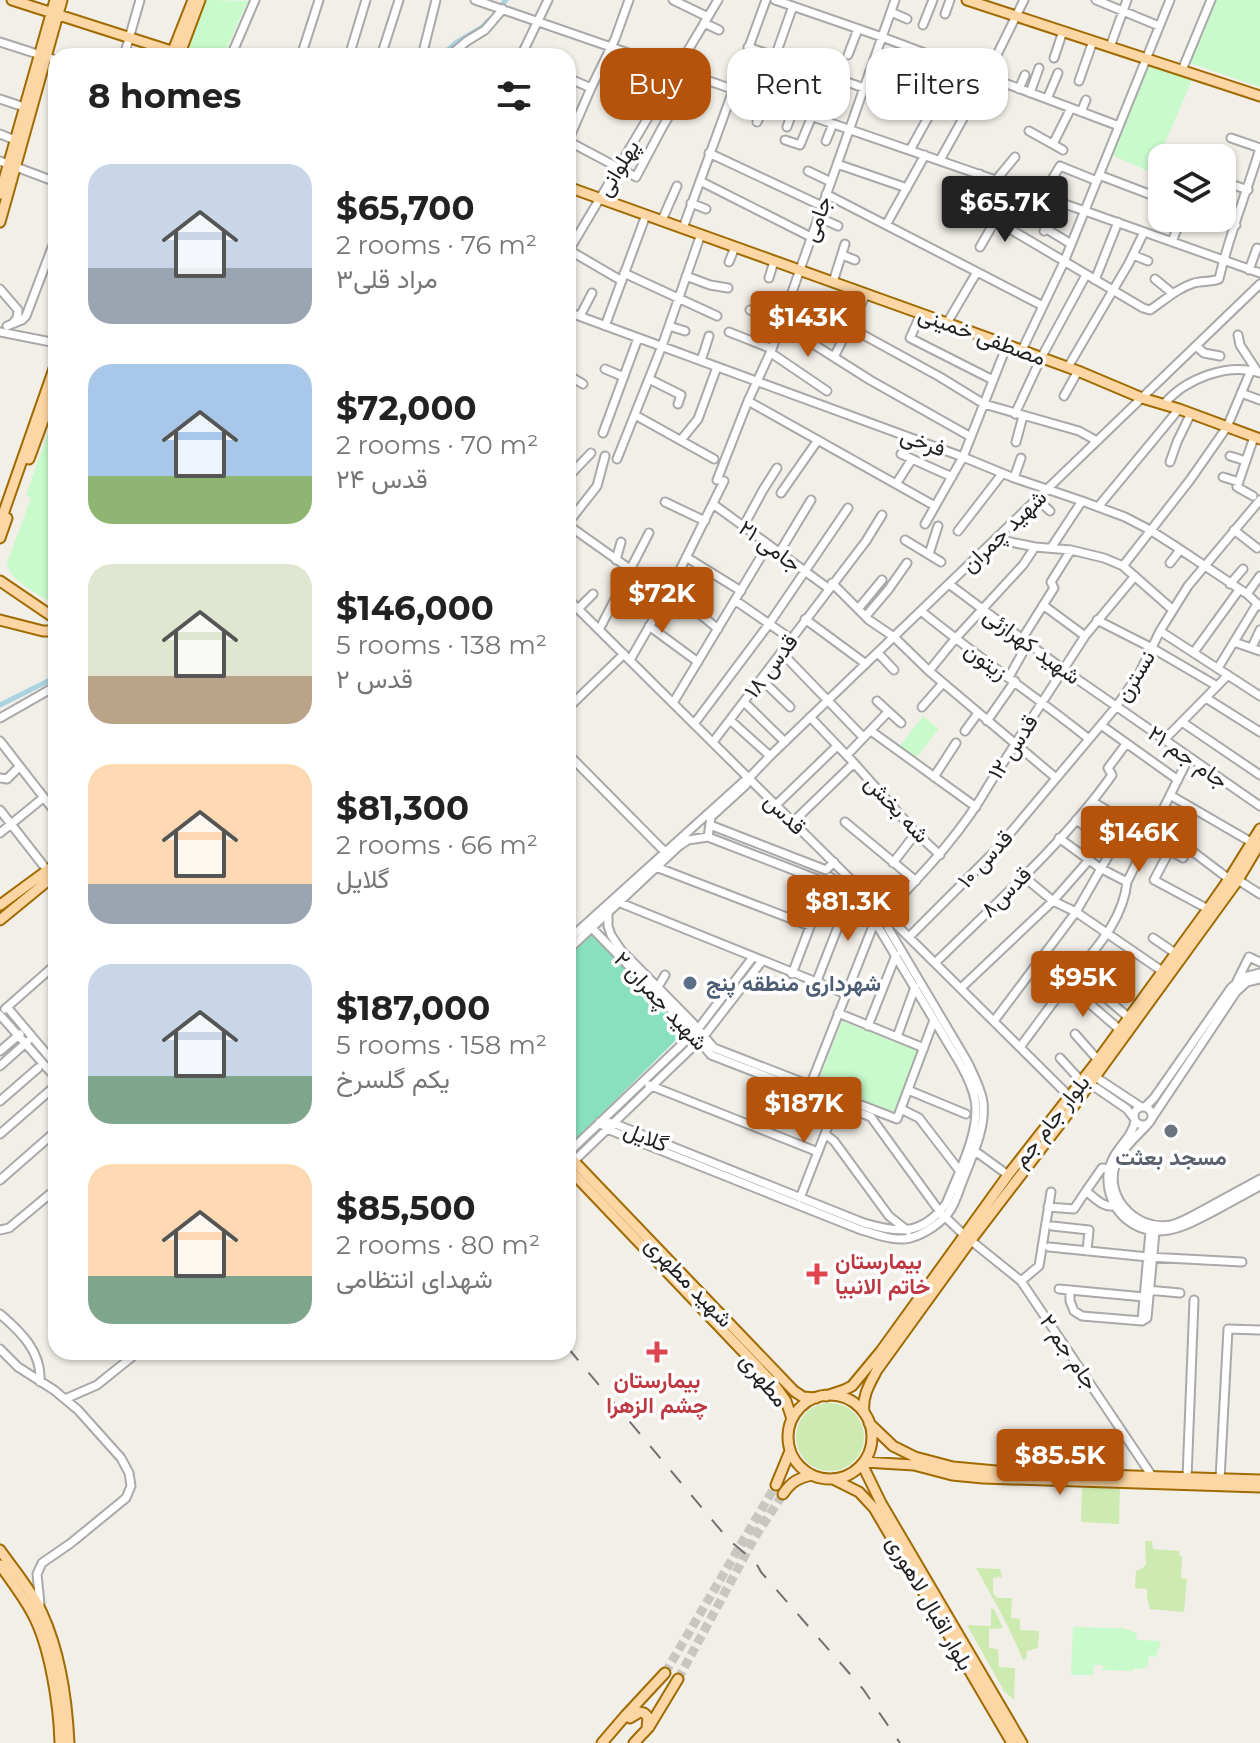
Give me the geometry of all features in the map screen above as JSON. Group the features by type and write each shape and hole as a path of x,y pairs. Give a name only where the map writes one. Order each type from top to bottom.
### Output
{"main road":[{"path":"12,0 159,48"},
{"path":"48,48 55,0"},
{"path":"54,15 62,0"},
{"path":"180,48 193,0"},
{"path":"181,48 200,0"},
{"path":"967,0 990,3 1016,16 1260,96"},
{"path":"0,194 24,107 47,57"},
{"path":"0,222 8,163 47,57"},
{"name":"مصطفی خمینی","path":"576,190 1257,438"},
{"path":"0,523 48,386"},
{"path":"0,538 48,415"},
{"path":"1,580 48,613"},
{"path":"0,620 48,633"},
{"path":"43,631 48,631"},
{"name":"بلوار جام جم","path":"821,1397 852,1386 882,1349 1147,999 1257,845 1260,829"},
{"path":"0,905 48,870"},
{"name":"بلوار جام جم","path":"1088,1080 1119,1029 1147,999 1175,953 1233,880"},
{"path":"0,920 48,881"},
{"name":"بلوار جام جم","path":"867,1418 863,1404 865,1392 877,1370 1008,1175 1073,1099"},
{"name":"شهید مطهری","path":"576,1167 794,1391 803,1397 821,1397"},
{"name":"مطهری","path":"576,1168 774,1384 786,1401 792,1419"},
{"path":"812,1475 795,1461 790,1451 788,1440 792,1419 798,1410 821,1397 837,1396 848,1399 893,1446 915,1457 953,1467 1007,1475 1186,1481 1260,1487"},
{"path":"783,1494 790,1483 798,1479 812,1475 833,1479 854,1472 863,1463 871,1444 872,1433 867,1418"},
{"path":"776,1485 790,1451"},
{"path":"863,1463 914,1465 952,1475 1260,1480"},
{"path":"863,1463 881,1503 1022,1743"},
{"name":"بلوار اقبال لاهوری","path":"833,1479 859,1492 874,1508 1012,1743"},
{"path":"0,1550 41,1610 62,1683 69,1743"},
{"path":"0,1565 39,1628 53,1685 60,1743"},
{"path":"602,1743 665,1673"},
{"path":"634,1743 646,1731 678,1679"},
{"path":"602,1743 640,1712 648,1717 646,1731"}],"street":[{"path":"127,48 140,0"},
{"path":"234,48 255,0"},
{"path":"304,48 319,0"},
{"path":"351,48 366,0"},
{"path":"384,48 399,0"},
{"path":"424,48 436,0"},
{"path":"475,0 494,3 503,9 614,48"},
{"path":"525,48 548,0"},
{"path":"576,116 611,47 629,0"},
{"path":"673,0 719,30"},
{"name":"پهلوانی","path":"689,48 718,0"},
{"path":"748,47 766,0"},
{"path":"775,0 911,48"},
{"name":"جامی","path":"576,701 627,657 649,626 713,504 748,401 771,351 895,0"},
{"path":"923,25 933,0"},
{"path":"945,14 950,0"},
{"path":"1000,48 1024,0"},
{"path":"1096,0 1159,26"},
{"path":"1110,47 1127,0"},
{"path":"1022,350 1064,262 1170,0"},
{"path":"1182,70 1211,0"},
{"path":"778,48 793,6"},
{"path":"459,48 485,30 503,9"},
{"path":"891,12 907,19"},
{"path":"850,50 858,29"},
{"path":"1054,58 1063,31"},
{"path":"1079,81 1093,41"},
{"path":"0,42 47,57"},
{"path":"1030,93 1039,68"},
{"path":"1047,99 1058,73"},
{"path":"1019,89 1025,75"},
{"path":"576,81 591,88"},
{"path":"850,83 864,88"},
{"path":"1008,85 1119,126"},
{"path":"0,99 24,107"},
{"path":"1081,112 1086,100"},
{"path":"683,228 727,105"},
{"path":"1053,144 1071,108"},
{"name":"پهلوانی","path":"576,239 646,120"},
{"path":"653,120 663,126"},
{"path":"576,145 636,177 667,120"},
{"path":"787,127 789,120"},
{"path":"785,140 800,145 810,120"},
{"path":"822,120 1260,273"},
{"path":"910,150 927,120"},
{"path":"940,160 962,120"},
{"path":"826,141 833,124"},
{"path":"1029,131 1063,150"},
{"path":"0,134 15,140"},
{"path":"1231,138 1260,148 1236,225"},
{"path":"709,153 822,206"},
{"path":"886,225 925,155"},
{"path":"996,180 1015,157"},
{"path":"8,163 48,179"},
{"path":"837,164 907,188"},
{"path":"1026,219 1060,166 1148,194"},
{"path":"808,171 831,182"},
{"path":"952,213 980,174"},
{"path":"700,181 811,237"},
{"path":"662,220 677,186"},
{"path":"1236,186 1248,190"},
{"path":"826,194 1043,306"},
{"path":"961,200 1150,310 1172,293 1198,282 1215,282 1219,279 1233,232"},
{"path":"691,203 706,209"},
{"path":"1061,203 1044,230 1071,244"},
{"path":"980,247 997,207"},
{"path":"605,326 646,215"},
{"path":"818,217 838,226"},
{"path":"1095,280 1118,222"},
{"path":"1068,367 1144,232"},
{"path":"1172,242 1176,232"},
{"path":"617,459 662,346 701,234"},
{"path":"833,282 845,244"},
{"path":"729,262 735,247"},
{"path":"1249,270 1257,248"},
{"path":"576,254 717,316"},
{"path":"842,255 855,260"},
{"path":"1133,255 1148,261"},
{"path":"2,329 22,320 48,259"},
{"path":"769,278 774,261"},
{"path":"947,323 977,272"},
{"path":"1016,442 1019,415 1041,358 1086,275"},
{"path":"686,276 728,288"},
{"path":"1155,279 1172,293"},
{"name":"شهید چمران","path":"576,941 665,852 749,778 1260,284"},
{"path":"0,289 16,305 23,307 32,302"},
{"path":"576,311 592,293"},
{"path":"834,357 866,294"},
{"path":"2,329 17,318 16,305"},
{"path":"750,310 780,323 870,380 971,437"},
{"path":"921,314 910,338 993,380"},
{"name":"فرخی","path":"576,316 1125,517 1150,530 1258,605"},
{"path":"808,341 818,318"},
{"path":"669,326 685,331"},
{"path":"849,327 984,404 1079,431 1097,441"},
{"path":"2,329 48,341"},
{"path":"729,332 771,351 827,391"},
{"path":"1238,335 1240,345 1256,372"},
{"path":"701,361 709,336"},
{"path":"603,433 638,338"},
{"path":"925,524 963,457 1007,345"},
{"path":"1196,346 1204,353 1220,356"},
{"path":"681,440 698,419 717,367"},
{"path":"605,369 624,377"},
{"path":"1164,404 1175,391 1206,376 1231,369 1256,372"},
{"path":"1064,396 1078,371"},
{"path":"1123,566 1227,427 1241,393 1256,372"},
{"path":"649,379 681,395 678,404"},
{"path":"576,380 583,384"},
{"path":"1241,393 1260,400"},
{"path":"748,401 935,506"},
{"path":"1098,507 1179,409"},
{"path":"1170,462 1191,413"},
{"path":"635,415 714,459"},
{"path":"1257,438 1237,487 1257,498"},
{"path":"781,493 818,440"},
{"path":"576,469 591,453"},
{"path":"901,454 952,477"},
{"path":"576,514 597,486 605,456"},
{"path":"1230,456 1246,461"},
{"path":"1014,478 1021,458"},
{"path":"896,484 912,459"},
{"path":"743,527 777,468"},
{"path":"958,531 1002,474"},
{"path":"1223,477 1239,482"},
{"name":"نسترن","path":"1056,778 1116,707 1140,672 1160,631 1188,586 1257,498"},
{"path":"1037,499 1050,511"},
{"path":"779,553 811,500"},
{"path":"1051,548 1082,501"},
{"path":"665,502 705,521"},
{"name":"جامی ۲۱","path":"713,504 830,586 894,637 929,671 1056,778"},
{"path":"694,724 769,624 848,508"},
{"name":"قدس ۱۸","path":"713,742 866,541 882,515"},
{"path":"929,554 938,526"},
{"path":"576,530 630,569"},
{"path":"1234,530 1257,548"},
{"path":"599,630 649,533"},
{"path":"996,539 1104,558 1123,566 1173,610"},
{"path":"905,540 941,562"},
{"path":"616,560 621,542"},
{"path":"673,703 768,545"},
{"path":"929,671 1023,565 1035,547"},
{"path":"987,721 1012,679 1025,641 1054,588 1051,582 1071,550"},
{"path":"1170,563 1180,550"},
{"path":"686,557 741,591"},
{"path":"866,616 907,563"},
{"path":"1230,584 1243,569"},
{"name":"قدس ۱۲","path":"888,916 976,807 1085,636 1135,576"},
{"path":"1194,652 1260,576"},
{"path":"858,609 882,580"},
{"name":"شهید کهرازئی","path":"949,584 1116,707"},
{"path":"578,609 593,594"},
{"path":"683,600 718,629"},
{"path":"736,601 791,639"},
{"path":"1043,605 1085,636"},
{"path":"1218,668 1258,605"},
{"name":"قدس","path":"578,609 1073,1099"},
{"name":"زیتون","path":"921,611 1089,739"},
{"path":"805,619 866,664"},
{"path":"1097,620 1217,686"},
{"path":"649,626 698,662"},
{"path":"1234,642 1256,649 1260,630"},
{"path":"1160,631 1260,696"},
{"path":"781,652 863,737"},
{"path":"878,653 894,670"},
{"path":"1164,740 1228,675"},
{"path":"761,679 790,707"},
{"path":"922,707 943,683"},
{"path":"0,718 48,691"},
{"path":"1206,698 1260,732"},
{"path":"877,701 901,723"},
{"path":"744,702 785,742"},
{"name":"جام جم ۲۱","path":"1116,707 1260,806"},
{"path":"847,755 888,712"},
{"path":"965,731 978,713"},
{"name":"شه بخش","path":"810,717 940,855"},
{"path":"730,720 770,756"},
{"path":"1182,722 1260,775"},
{"path":"1101,725 1178,780"},
{"path":"871,731 976,807"},
{"path":"0,741 4,751 48,804"},
{"path":"934,777 956,743"},
{"name":"قدس۸","path":"935,963 1093,802 1112,775 1108,768 1126,744"},
{"path":"776,805 837,746"},
{"path":"1020,1047 1108,933 1126,896 1127,882 1189,757"},
{"path":"576,762 665,852"},
{"path":"793,822 854,763"},
{"path":"0,778 7,779 16,770"},
{"name":"شهید چمران","path":"710,825 711,817 746,785 749,778"},
{"name":"قدس ۱۰","path":"909,937 996,850 1056,778"},
{"path":"1170,795 1257,845"},
{"path":"0,833 43,798"},
{"path":"1093,802 1119,817"},
{"path":"1192,808 1154,880 1208,909"},
{"path":"0,810 43,865"},
{"path":"994,1021 1076,912 1114,846 1076,820"},
{"path":"845,822 916,881"},
{"path":"828,876 708,837 710,825 828,876 852,891 896,955 961,1065 976,1102 971,1142 942,1215"},
{"path":"893,863 916,833"},
{"name":"شهید چمران","path":"576,935 608,912 679,846 688,840 708,837"},
{"path":"1059,838 1100,868 1127,882"},
{"path":"1169,850 1183,858"},
{"path":"1192,851 1233,880 1260,894"},
{"path":"961,988 1053,901 1089,860"},
{"path":"792,974 834,862"},
{"path":"656,867 810,926"},
{"path":"1023,876 1053,901 1076,912 1162,971"},
{"path":"816,983 852,891"},
{"path":"623,904 846,994"},
{"path":"608,912 611,935 621,950 658,987 701,1038 714,1048 809,1088 897,1119 934,1020"},
{"path":"825,1134 834,1141 889,1216 908,1231 952,1208 975,1151 983,1121 983,1101 977,1081 888,928 888,916"},
{"path":"809,1088 875,921"},
{"name":"شهید چمران ۲","path":"589,926 695,1030"},
{"path":"1153,938 1175,953"},
{"path":"868,1026 896,955"},
{"path":"576,1151 600,1122 695,1030 753,957"},
{"path":"1112,1169 1119,1156 1150,1121 1170,1082 1226,1001 1249,957 1260,962"},
{"path":"576,1154 610,1126 701,1038 762,961"},
{"path":"48,971 2,1012 21,1032 48,1071"},
{"path":"658,987 665,975"},
{"path":"1237,981 1256,976"},
{"path":"1226,1001 1256,976"},
{"path":"1067,984 1119,1029"},
{"path":"897,1037 915,987"},
{"path":"1098,991 1128,1017"},
{"path":"838,1013 924,1048"},
{"path":"0,1051 21,1032"},
{"path":"1075,1034 1098,1060"},
{"path":"0,1066 28,1041"},
{"path":"1060,1058 1127,1109 1139,1124 1150,1121"},
{"path":"43,1063 48,1064"},
{"path":"0,1101 43,1063"},
{"path":"1088,1080 1150,1110 1150,1121"},
{"path":"642,1082 818,1152"},
{"path":"1170,1082 1143,1107 1136,1109 1133,1130 1114,1154 1108,1188 1129,1222 1153,1231 1179,1229 1260,1179"},
{"path":"809,1088 871,1117 942,1215 967,1238"},
{"path":"0,1134 48,1089"},
{"path":"908,1090 966,1114"},
{"path":"800,1198 837,1103"},
{"path":"901,1109 919,1118 959,1170"},
{"name":"گلایل","path":"600,1122 861,1230 890,1238 909,1238 933,1226 942,1215"},
{"name":"گلایل","path":"610,1126 864,1223 891,1231 908,1231"},
{"path":"0,1180 48,1138"},
{"path":"975,1151 1008,1175"},
{"path":"1048,1207 1074,1209 1102,1168 1112,1169"},
{"path":"1246,1190 1260,1186"},
{"path":"1086,1191 1104,1206 1118,1205 1133,1217 1156,1226 1200,1215"},
{"path":"1021,1281 1039,1266 1051,1192"},
{"path":"0,1230 9,1228 48,1196"},
{"path":"889,1216 891,1231"},
{"path":"1052,1226 1089,1230 1087,1251"},
{"path":"1070,1290 1074,1311 1082,1316 1144,1320 1153,1231"},
{"name":"جام جم ۲","path":"967,1238 1021,1281 1152,1476"},
{"path":"1049,1247 1242,1262"},
{"path":"1059,1289 1180,1293"},
{"path":"1186,1481 1194,1300"},
{"path":"0,1314 17,1328 35,1354 40,1363 40,1382"},
{"path":"1220,1479 1228,1329 1260,1330"},
{"path":"0,1349 18,1367 78,1410 121,1458 129,1473 131,1486 126,1498 42,1563 37,1574 41,1610"},
{"path":"65,1399 97,1385 128,1360"}],"green space":[{"path":"206,0 248,1 227,48 190,48 189,40"},
{"path":"1209,0 1260,0 1260,87 1184,61"},
{"path":"1149,64 1192,80 1164,144 1148,144 1148,171 1112,155"},
{"path":"48,432 48,601 19,582 7,563 31,498 26,495"},
{"path":"923,716 939,729 915,759 899,747"},
{"path":"591,933 682,1025 682,1034 576,1139 576,947"},
{"path":"842,1021 918,1051 894,1112 818,1082"},
{"path":"830,1403 854,1413 864,1437 854,1461 830,1471 806,1461 796,1437 806,1413"},
{"path":"1082,1487 1120,1489 1119,1524 1081,1522"},
{"path":"1145,1541 1152,1541 1153,1549 1179,1551 1182,1556 1181,1578 1187,1579 1184,1612 1150,1609 1147,1589 1135,1588 1136,1571 1146,1564"},
{"path":"976,1568 1000,1569 1002,1577 993,1578 993,1593 997,1598 1012,1598 1011,1618 1020,1619 1020,1630 1039,1631 1038,1648 1027,1651 1026,1659 1023,1660"},
{"path":"991,1609 994,1609 1003,1628 989,1629 989,1648 998,1649 999,1667 1015,1668 1014,1700 1004,1691 967,1625 991,1626"},
{"path":"1073,1627 1123,1628 1136,1633 1137,1640 1161,1641 1156,1657 1149,1656 1148,1666 1143,1669 1103,1670 1103,1665 1094,1665 1093,1675 1071,1675"}],"waterway":[{"path":"500,7 506,0"},
{"path":"450,48 488,21"},
{"path":"0,705 48,681"}],"tunnel":[{"path":"665,1673 776,1485"},
{"path":"678,1679 755,1537 783,1494"}],"railway":[{"path":"576,1358 728,1539 756,1563 863,1689 900,1743"}],"place":[{"name":"شهرداری منطقه پنج","path":"690,983"},
{"name":"مسجد بعثت","path":"1171,1131"},
{"name":"بیمارستان خاتم الانبیا","path":"817,1274"},
{"name":"بیمارستان چشم الزهرا","path":"657,1352"}]}
